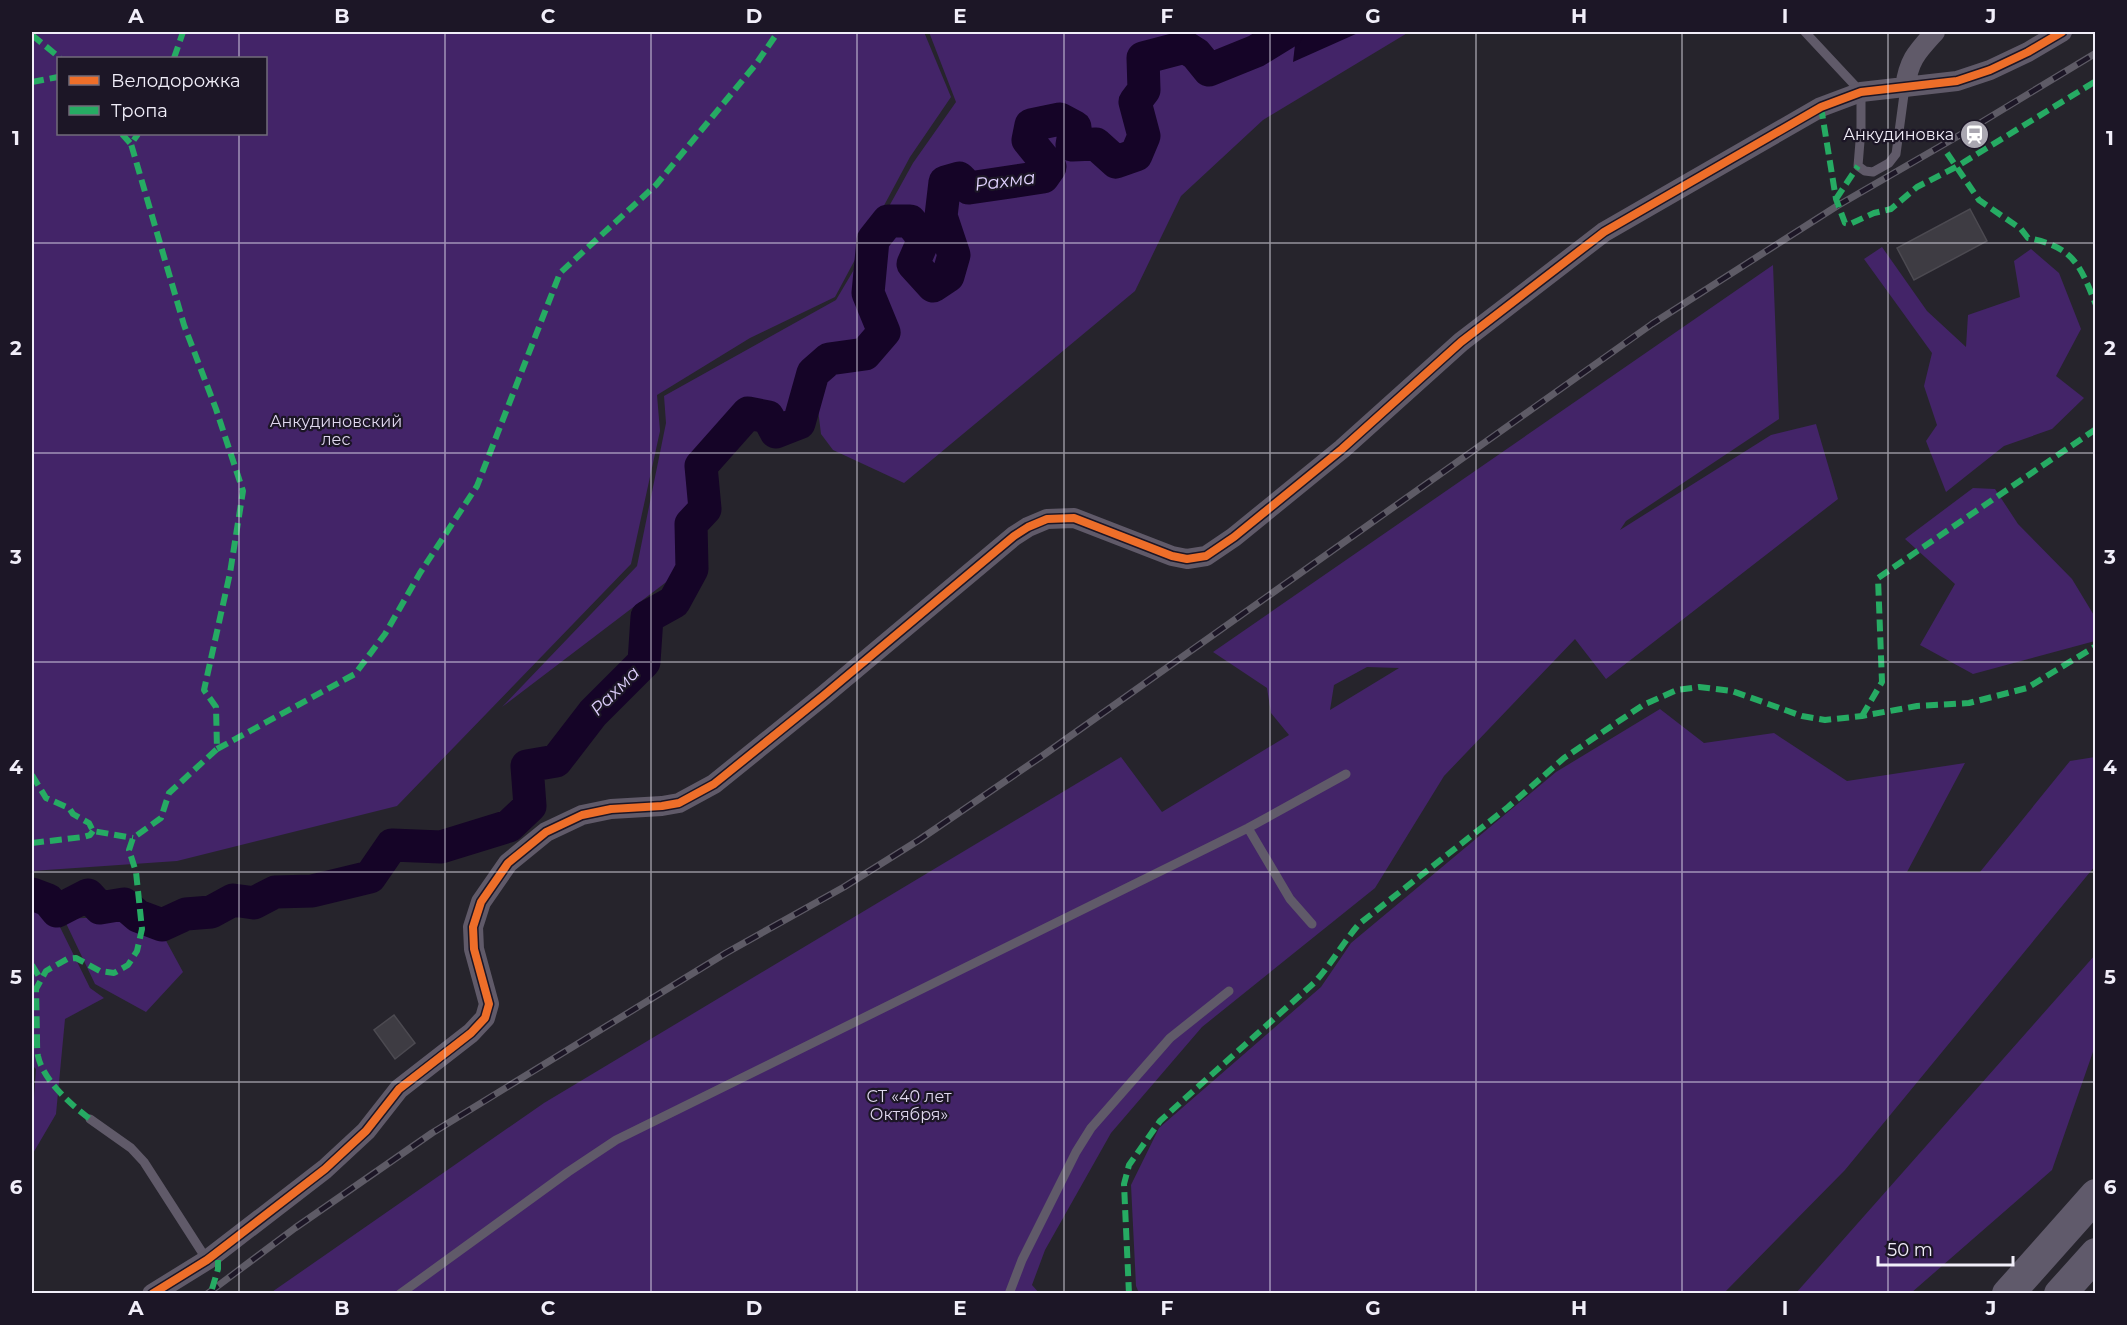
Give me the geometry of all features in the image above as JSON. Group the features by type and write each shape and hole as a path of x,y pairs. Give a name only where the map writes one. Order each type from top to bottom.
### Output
{"main road":[{"path":"2008,1293 2096,1195"},
{"path":"2060,1293 2096,1254"}],"street":[{"path":"1905,87 1907,69 1915,54 1935,32"},
{"path":"152,1293 207,1260 325,1169 366,1131 399,1089 471,1033 485,1018 489,1004 474,949 473,927 481,902 508,863 546,832 582,815 611,808 679,803 714,784 1014,536 1047,519 1074,518 1172,556 1187,559 1206,556 1234,537 1342,449 1461,342 1604,232 1821,107 1861,92 1957,81 1990,70 2028,52 2062,32"}],"lane":[{"path":"1804,32 1861,92 1858,166 1865,171 1873,172 1889,163 1896,154 1905,87"},
{"path":"400,1293 616,1140 1248,828 1346,774"},
{"path":"1248,828 1290,899 1311,924"},
{"path":"1009,1293 1032,1240 1076,1152 1092,1128 1170,1038 1229,991"},
{"path":"90,1119 131,1148 144,1162 207,1260"}],"green space":[{"name":"Анкудиновский лес","path":"32,32 924,32 951,97 910,157 835,297 750,338 657,395 660,431 631,564 397,806 177,861 32,871"},
{"path":"929,32 1171,32 1176,41 1138,57 1135,87 1129,105 1134,143 1116,151 1099,138 1085,139 1082,121 1064,113 1026,118 1021,134 1036,169 972,179 962,171 942,174 933,206 942,251 936,267 925,262 931,232 911,210 887,210 913,163 956,102"},
{"path":"1191,32 1266,32 1255,41 1214,56"},
{"path":"1293,32 1409,32 1263,120 1181,196 1135,291 904,483 833,450 821,434 815,385 833,366 871,361 894,333 875,288 885,239 904,233 913,244 904,268 932,295 955,278 963,257 949,213 956,191 965,196 1045,183 1056,165 1040,133 1067,134 1069,151 1092,153 1113,168 1134,163 1149,148 1142,103 1151,90 1152,62 1187,57 1209,77 1287,38"},
{"path":"1882,247 1927,311 1966,347 1968,315 2020,297 2014,261 2031,249 2059,273 2081,329 2056,376 2084,398 2052,429 2004,446 1946,492 1926,441 1937,425 1924,386 1932,353 1864,259"},
{"path":"865,251 862,304 873,333 860,348 824,353 804,373 794,415 779,424 770,411 746,406 694,465 698,507 684,524 686,567 502,707 637,566 666,423 664,396 836,300"},
{"name":"СТ «40 лет Октября»","path":"1773,265 1779,419 1626,521 1620,530 1771,435 1816,424 1838,499 1606,679 1575,639 1444,776 1375,888 1202,1027 1111,1133 1045,1250 1032,1285 1039,1293 269,1294 544,1103 1121,757 1162,812 1289,735 1271,713 1267,688 1213,652","holes":["1367,667 1399,668 1330,710 1334,685"]},
{"path":"1973,488 1995,489 2018,524 2072,579 2095,617 2095,641 1973,674 1920,645 1955,584 1905,539"},
{"path":"1660,709 1704,743 1774,733 1847,781 1965,763 1907,872 1980,872 2070,761 2095,757 2095,866 1845,1170 1724,1293 1139,1293 1136,1286 1131,1185 1159,1128 1321,987 1351,943 1556,772"},
{"path":"32,902 56,919 90,988 104,998 65,1019 56,1114 32,1155 36,1069 32,1065"},
{"path":"125,916 164,937 183,972 146,1012 95,984 64,919"},
{"path":"2095,955 2095,1046 2052,1170 1911,1293 1796,1293"}],"shaded area":[{"path":"1300,32 1358,33 1293,62 1296,36"}],"building":[{"path":"1970,209 1987,241 1914,280 1897,248"},
{"path":"394,1015 415,1043 395,1059 374,1030"}],"waterway":[{"name":"Рахма","path":"32,894 48,900 57,911 88,895 100,908 124,904 138,916 162,925 186,914 211,912 233,900 254,903 275,892 312,891 370,877 392,845 441,847 509,826 530,806 527,766 556,761 593,713 644,662 647,617 674,602 692,569 691,524 705,509 701,466 748,413 768,417 776,432 799,423 813,373 829,359 865,354 884,332 868,293 873,240 888,221 910,221 924,239 913,264 933,286 948,276 954,255 941,216 945,182 959,178 969,188 1043,177 1050,167 1028,140 1031,125 1060,119 1075,127 1072,145 1096,144 1116,162 1136,155 1144,136 1135,102 1144,90 1143,58 1185,47 1196,54 1209,70 1256,51 1287,32"}],"railway":[{"path":"207,1294 295,1228 432,1133 726,953 844,887 919,840 1045,754 1652,324 1837,206 2096,53"}],"marked path":[{"path":"174,57 183,32"},
{"path":"217,749 355,674 385,634 420,573 477,486 560,273 656,185 756,64 778,32"},
{"path":"32,35 59,57"},
{"path":"32,82 57,77"},
{"path":"1821,107 1836,199 1845,223 1850,224 1874,213 1891,209 1917,187 1956,167 2096,81"},
{"path":"123,135 131,144"},
{"path":"32,1045 37,1036 36,989 46,971 67,959 76,958 100,971 114,973 128,965 137,951 142,929 136,872 129,850 133,838 161,818 169,793 217,749 216,707 204,690 230,573 243,491 216,409 184,325 131,144 137,135"},
{"path":"1947,153 1979,200 2021,229 2028,238 2056,247 2073,260 2080,269 2096,305"},
{"path":"1836,199 1858,166"},
{"path":"1862,716 1882,682 1878,578 2096,429"},
{"path":"1129,1294 1124,1184 1129,1165 1160,1121 1315,982 1359,924 1508,807 1564,758 1643,705 1677,690 1699,687 1732,691 1802,716 1825,720 1917,706 1969,703 2027,688 2096,646"},
{"path":"32,775 46,798 69,808 73,814 89,823 93,831 133,838"},
{"path":"32,843 83,837 90,835 93,831"},
{"path":"32,965 40,978"},
{"path":"37,1036 38,1056 46,1074 67,1099 90,1119"},
{"path":"212,1289 218,1269 218,1251"}],"cycle path":[{"path":"152,1294 207,1260 325,1169 366,1131 399,1089 471,1033 485,1018 489,1004 474,949 473,927 481,902 508,863 546,832 582,815 611,809 679,803 714,784 1014,536 1047,519 1074,518 1172,556 1187,559 1206,556 1234,537 1342,449 1461,342 1604,232 1821,107 1861,92 1957,81 1990,70 2028,52 2062,32"}],"place":[{"name":"Анкудиновка","path":"1975,134"}]}
